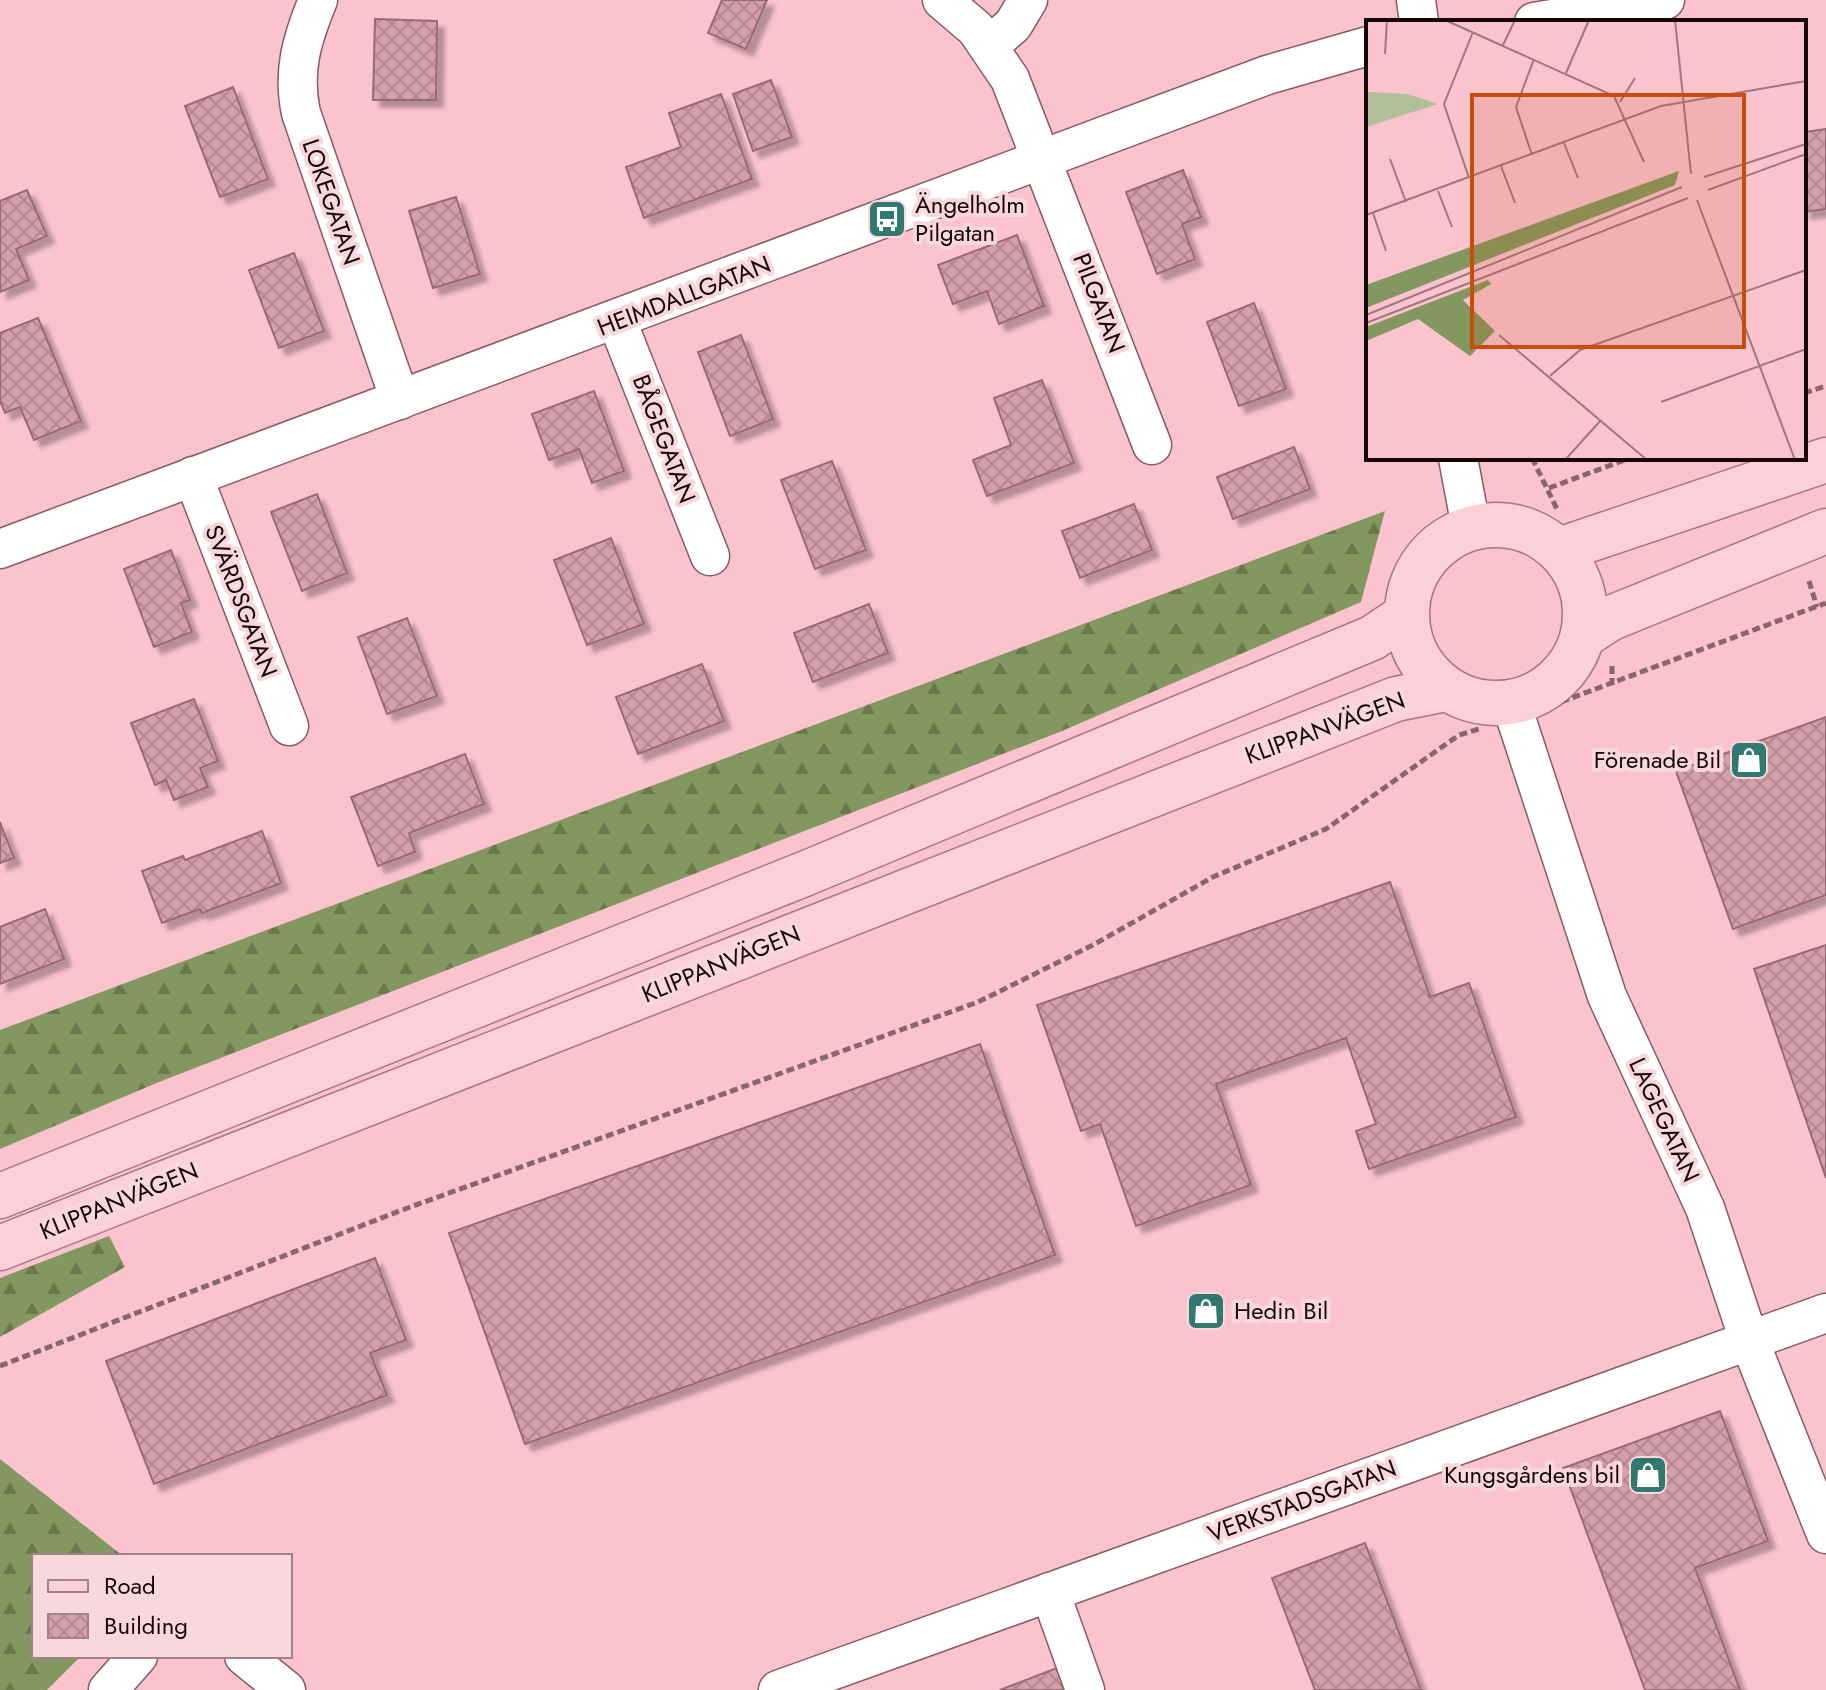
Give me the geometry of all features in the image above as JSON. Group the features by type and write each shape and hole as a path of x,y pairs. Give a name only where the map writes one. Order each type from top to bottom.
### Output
{"main road":[{"path":"1559,550 1826,460"},
{"name":"KLIPPANVÄGEN","path":"1502,524 1533,532 1559,550 1573,568 1582,589 1586,613 1583,636 1568,667 1543,691 1514,710 1477,702 1446,689 1424,669 1410,644 1405,616 1413,578 1437,546 1471,527 1502,524"},
{"path":"1583,636 1611,618 1826,531"},
{"name":"KLIPPANVÄGEN","path":"0,1196 968,806 1372,638 1405,616"},
{"name":"KLIPPANVÄGEN","path":"0,1248 1396,699 1446,689"}],"street":[{"name":"LOKEGATAN","path":"318,0 298,60 296,79 301,113 400,400"},
{"name":"PILGATAN","path":"942,0 989,46 1010,79 1045,160 1152,445"},
{"path":"989,46 1013,25 1028,0"},
{"path":"1416,0 1419,20"},
{"path":"1546,20 1665,0"},
{"name":"HEIMDALLGATAN","path":"0,549 617,321 1267,75 1366,47"},
{"name":"BÅGEGATAN","path":"617,321 710,556"},
{"path":"1458,460 1471,527"},
{"name":"SVÄRDSGATAN","path":"193,476 289,726"},
{"name":"LAGEGATAN","path":"1514,710 1607,996 1705,1208 1749,1340 1826,1534"},
{"name":"VERKSTADSGATAN","path":"778,1690 1826,1313"},
{"path":"1050,1592 1085,1690"},
{"path":"246,1658 286,1690"}],"path":[{"path":"1806,392 1826,386"},
{"path":"1549,488 1625,460"},
{"path":"1808,576 1817,607"},
{"path":"0,1366 402,1210 978,1002 1093,945 1213,877 1326,829 1459,735 1514,710 1826,603"}],"green space":[{"path":"1385,511 1361,602 1062,731 159,1082 0,1149 0,1030"},
{"path":"109,1236 125,1267 0,1337 0,1278"},
{"path":"0,1459 120,1554 32,1554 32,1658 79,1658 47,1690 0,1690"}],"building":[{"path":"722,0 767,0 746,49 708,33"},
{"path":"375,19 437,21 436,100 373,100"},
{"path":"771,80 792,137 753,151 733,94"},
{"path":"233,87 268,179 220,197 185,106"},
{"path":"721,94 752,179 644,218 626,167 681,147 669,113"},
{"path":"1826,129 1826,209 1806,212 1806,132"},
{"path":"1183,170 1201,217 1182,224 1195,259 1157,274 1126,192"},
{"path":"27,190 47,236 16,249 29,280 0,292 0,201"},
{"path":"456,197 480,274 433,288 409,211"},
{"path":"1017,235 1044,306 999,324 987,291 953,304 938,265"},
{"path":"294,253 324,331 279,348 249,270"},
{"path":"1254,303 1286,389 1239,406 1207,322"},
{"path":"38,318 81,421 34,440 20,407 5,413 0,401 0,333"},
{"path":"741,335 773,419 730,436 698,352"},
{"path":"1042,380 1074,463 987,496 973,460 1011,445 994,398"},
{"path":"594,391 624,471 592,483 579,449 549,460 532,414"},
{"path":"1294,447 1310,489 1233,519 1217,477"},
{"path":"832,461 866,550 815,569 781,480"},
{"path":"317,494 347,573 302,591 271,512"},
{"path":"1134,504 1152,550 1080,578 1062,531"},
{"path":"611,538 644,624 587,645 554,560"},
{"path":"171,550 190,600 181,603 192,632 154,647 124,569"},
{"path":"869,604 888,653 813,682 794,633"},
{"path":"407,618 437,696 387,714 358,637"},
{"path":"702,664 724,721 638,754 616,697"},
{"path":"194,699 218,761 200,768 208,787 174,800 166,780 155,785 131,723"},
{"path":"1826,717 1826,895 1733,929 1676,771"},
{"path":"465,754 484,804 409,833 415,852 378,866 351,797"},
{"path":"0,822 14,858 0,863"},
{"path":"262,831 281,883 202,913 200,909 162,923 142,871 183,856 185,860"},
{"path":"1390,882 1430,997 1469,983 1516,1117 1369,1169 1356,1131 1376,1124 1346,1038 1216,1084 1251,1185 1136,1226 1100,1124 1081,1131 1037,1005"},
{"path":"45,909 64,959 0,984 0,927"},
{"path":"1826,945 1826,1178 1754,969"},
{"path":"980,1044 1055,1255 525,1444 449,1233"},
{"path":"375,1258 406,1340 370,1353 387,1395 154,1484 106,1361"},
{"path":"1720,1411 1768,1541 1695,1568 1740,1690 1645,1690 1563,1468"},
{"path":"1365,1543 1421,1690 1315,1690 1272,1578"},
{"path":"1067,1664 1077,1690 1000,1690"}],"place":[{"name":"Ängelholm Pilgatan","path":"887,219"},
{"name":"Förenade Bil","path":"1749,760"},
{"name":"Hedin Bil","path":"1206,1311"},
{"name":"Kungsgårdens bil","path":"1648,1475"}]}
